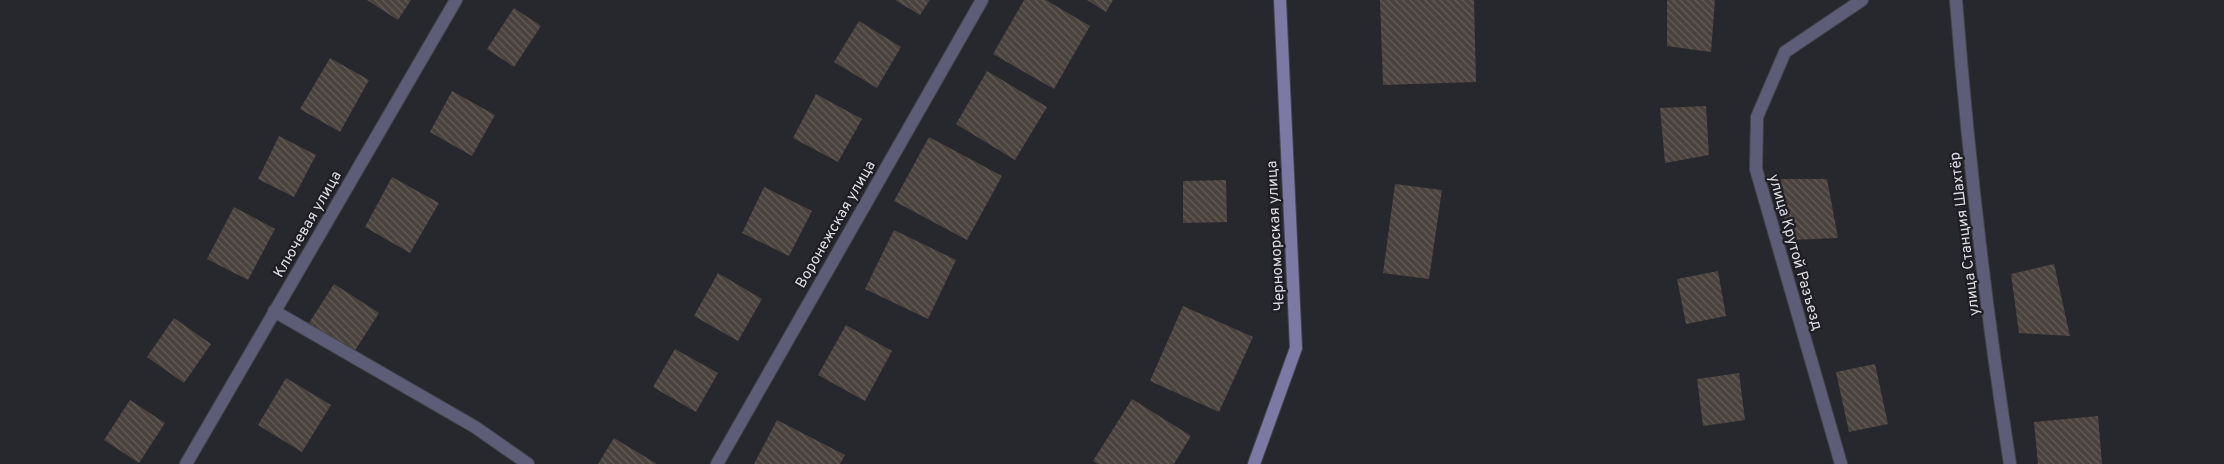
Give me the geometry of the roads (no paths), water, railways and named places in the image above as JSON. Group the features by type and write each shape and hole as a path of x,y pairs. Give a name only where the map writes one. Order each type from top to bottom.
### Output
{"main road":[{"name":"Черноморская улица","path":"1254,464 1296,348 1280,0"}],"street":[{"name":"Ключевая улица","path":"186,464 456,0"},
{"name":"Воронежская улица","path":"717,464 982,0"},
{"name":"улица Крутой Разъезд","path":"1841,464 1756,169 1757,117 1785,52 1862,0"},
{"name":"улица Станция Шахтёр","path":"1956,0 1963,86 1999,392 2010,464"},
{"path":"274,311 475,427 528,464"}]}
